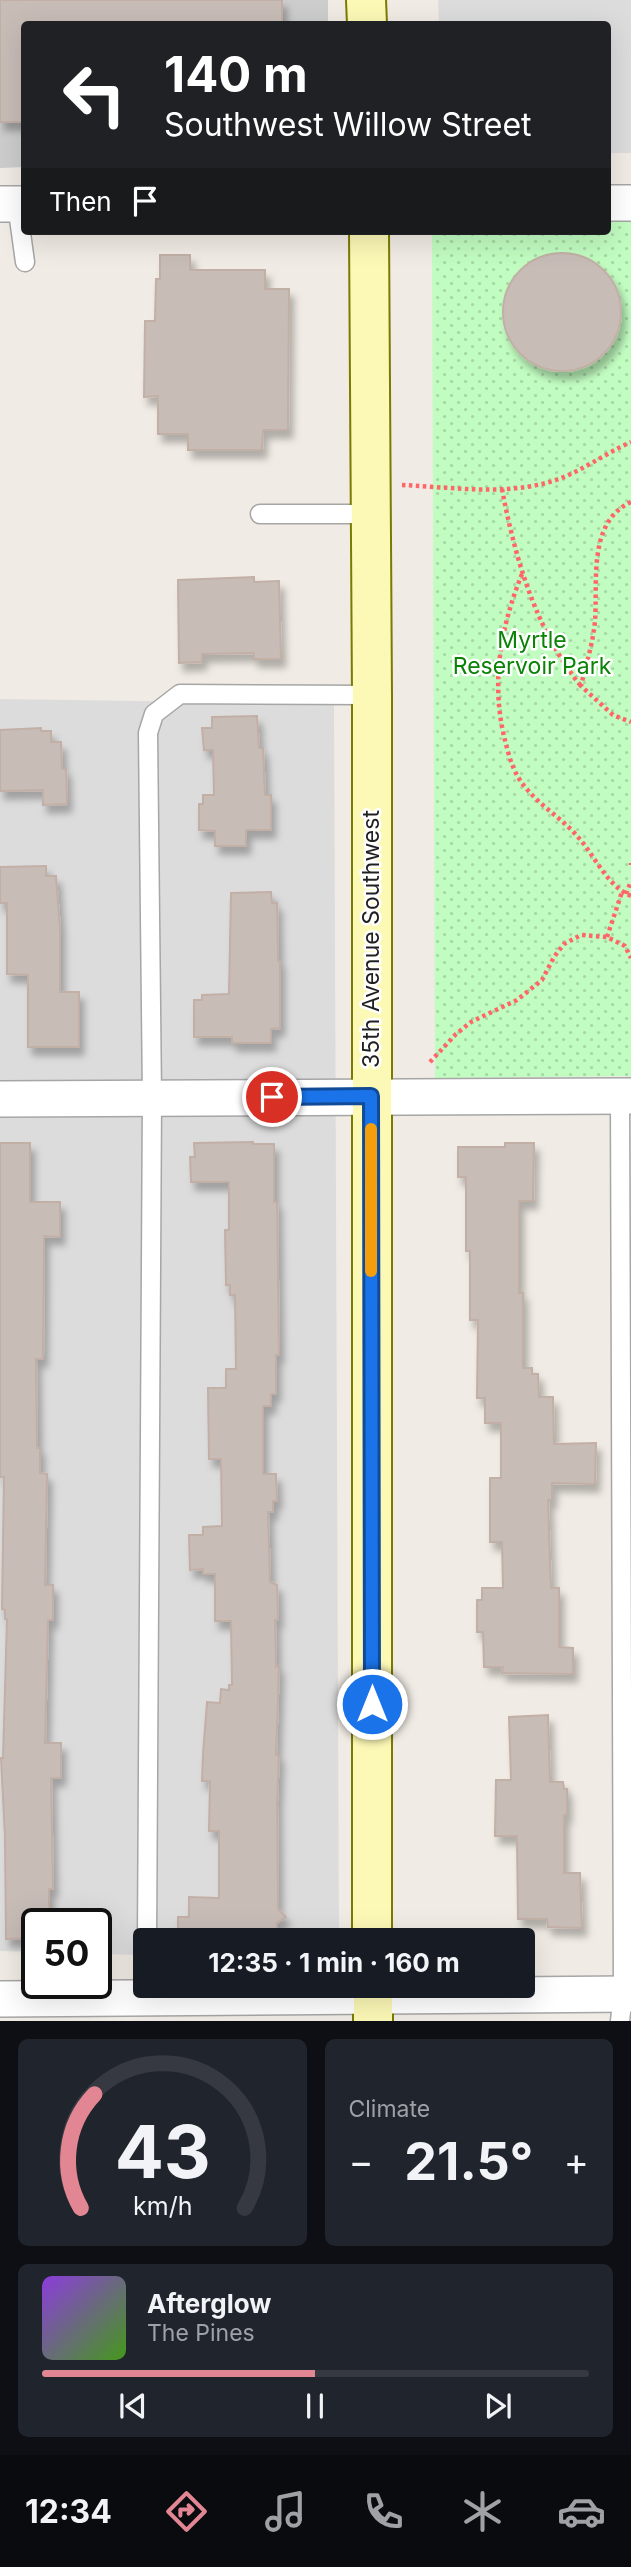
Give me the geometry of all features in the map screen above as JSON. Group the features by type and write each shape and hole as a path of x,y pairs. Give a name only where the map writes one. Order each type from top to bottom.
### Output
{"main road":[{"path":"366,0 367,21"},
{"name":"35th Avenue Southwest","path":"369,235 372,695 372,1928"}],"street":[{"path":"611,203 631,203"},
{"path":"0,1099 625,1096"},
{"path":"0,1999 625,2003"}],"lane":[{"path":"14,204 25,262"},
{"path":"260,514 370,499"},
{"path":"147,1928 152,1098 148,733 154,714 180,694 372,695"},
{"path":"625,1096 625,2003"}],"path":[{"path":"370,499 527,487 554,481 579,471 631,442"},
{"path":"502,489 522,574 563,661 581,686 613,715 631,722"},
{"path":"581,686 595,622 595,565 601,542 604,531 621,507 631,502"},
{"path":"522,574 513,597 499,654 498,688 507,750 517,775 533,796 575,833 593,854 610,881 626,894"},
{"path":"607,937 631,881"},
{"path":"430,1062 471,1022 517,1000 535,987 564,944 581,935 607,937 625,946 631,958"}],"shaded area":[{"path":"0,0 328,0 328,21 21,21 21,167 0,168"},
{"path":"438,0 631,0 631,153 611,153 611,21 439,21"},
{"path":"0,699 334,704 339,1928 133,1928 133,1955 112,1954 112,1908 21,1908 21,1952 0,1951"}],"green space":[{"name":"Myrtle Reservoir Park","path":"611,221 631,221 631,1076 435,1078 432,235 611,235"}],"building":[{"path":"0,0 282,0 282,21 21,21 21,122 0,122"},
{"path":"562,253 573,254 595,263 611,279 620,301 620,323 611,345 595,361 573,370 562,371 551,370 529,361 513,345 504,323 503,312 504,301 513,279 529,263 551,254"},
{"path":"160,255 190,255 190,270 265,270 265,289 289,289 288,430 263,430 262,450 188,450 188,434 158,434 158,396 144,397 145,321 155,321 156,279 160,279"},
{"path":"254,577 254,582 279,581 281,659 254,659 254,653 202,654 202,662 179,663 178,580"},
{"path":"257,716 259,748 263,748 265,795 271,795 271,830 246,830 246,846 215,846 215,831 199,830 199,804 203,804 203,795 214,795 213,750 204,750 202,728 212,728 212,717"},
{"path":"41,728 41,731 51,731 51,742 61,742 62,769 66,769 67,804 43,805 43,790 0,791 0,730"},
{"path":"46,866 46,876 56,876 60,929 60,992 79,992 79,1047 28,1047 28,975 7,974 7,903 0,903 0,867"},
{"path":"271,892 272,903 277,903 280,1028 271,1029 271,1043 232,1043 232,1037 194,1037 194,1000 202,1000 202,995 229,994 231,893"},
{"path":"0,1143 30,1143 30,1202 60,1202 60,1237 44,1236 43,1359 36,1359 37,1448 40,1448 40,1473 47,1474 45,1585 53,1585 53,1620 48,1620 45,1743 61,1743 61,1778 51,1778 53,1889 49,1889 49,1908 21,1908 21,1939 6,1939 1,1758 7,1619 5,1610 2,1609 4,1477 0,1477"},
{"path":"194,1143 274,1144 279,1355 276,1355 276,1394 271,1394 271,1406 263,1406 263,1474 276,1474 277,1501 273,1501 273,1512 268,1512 270,1582 277,1585 278,1620 275,1620 276,1667 279,1666 276,1755 279,1755 278,1909 286,1917 277,1923 277,1928 178,1928 178,1917 189,1917 189,1897 219,1898 219,1831 209,1831 210,1781 202,1781 203,1754 207,1702 220,1703 221,1689 229,1690 229,1685 232,1685 231,1621 215,1621 215,1574 203,1574 203,1569 190,1570 189,1535 203,1535 203,1527 222,1526 221,1459 209,1459 208,1388 226,1388 226,1369 236,1369 235,1295 230,1295 230,1285 226,1285 225,1230 229,1230 229,1182 191,1182 190,1157 195,1157"},
{"path":"505,1143 534,1143 533,1201 519,1201 519,1293 523,1293 523,1368 532,1368 532,1374 538,1374 539,1397 553,1397 554,1444 596,1443 595,1484 552,1483 552,1500 548,1500 551,1588 559,1588 559,1647 573,1648 573,1674 502,1673 503,1667 484,1667 483,1632 477,1632 477,1600 482,1600 482,1588 503,1588 502,1542 490,1542 490,1478 501,1478 501,1423 485,1423 485,1398 477,1398 478,1320 470,1320 466,1177 458,1177 458,1147 505,1147"},
{"path":"548,1715 550,1782 563,1782 564,1789 567,1789 564,1873 580,1873 582,1928 548,1927 547,1919 518,1919 517,1836 495,1836 496,1780 511,1780 509,1717"}],"slow traffic":[{"path":"371,1129 371,1271"}],"route":[{"path":"272,1097 371,1096 372,1704"}]}
